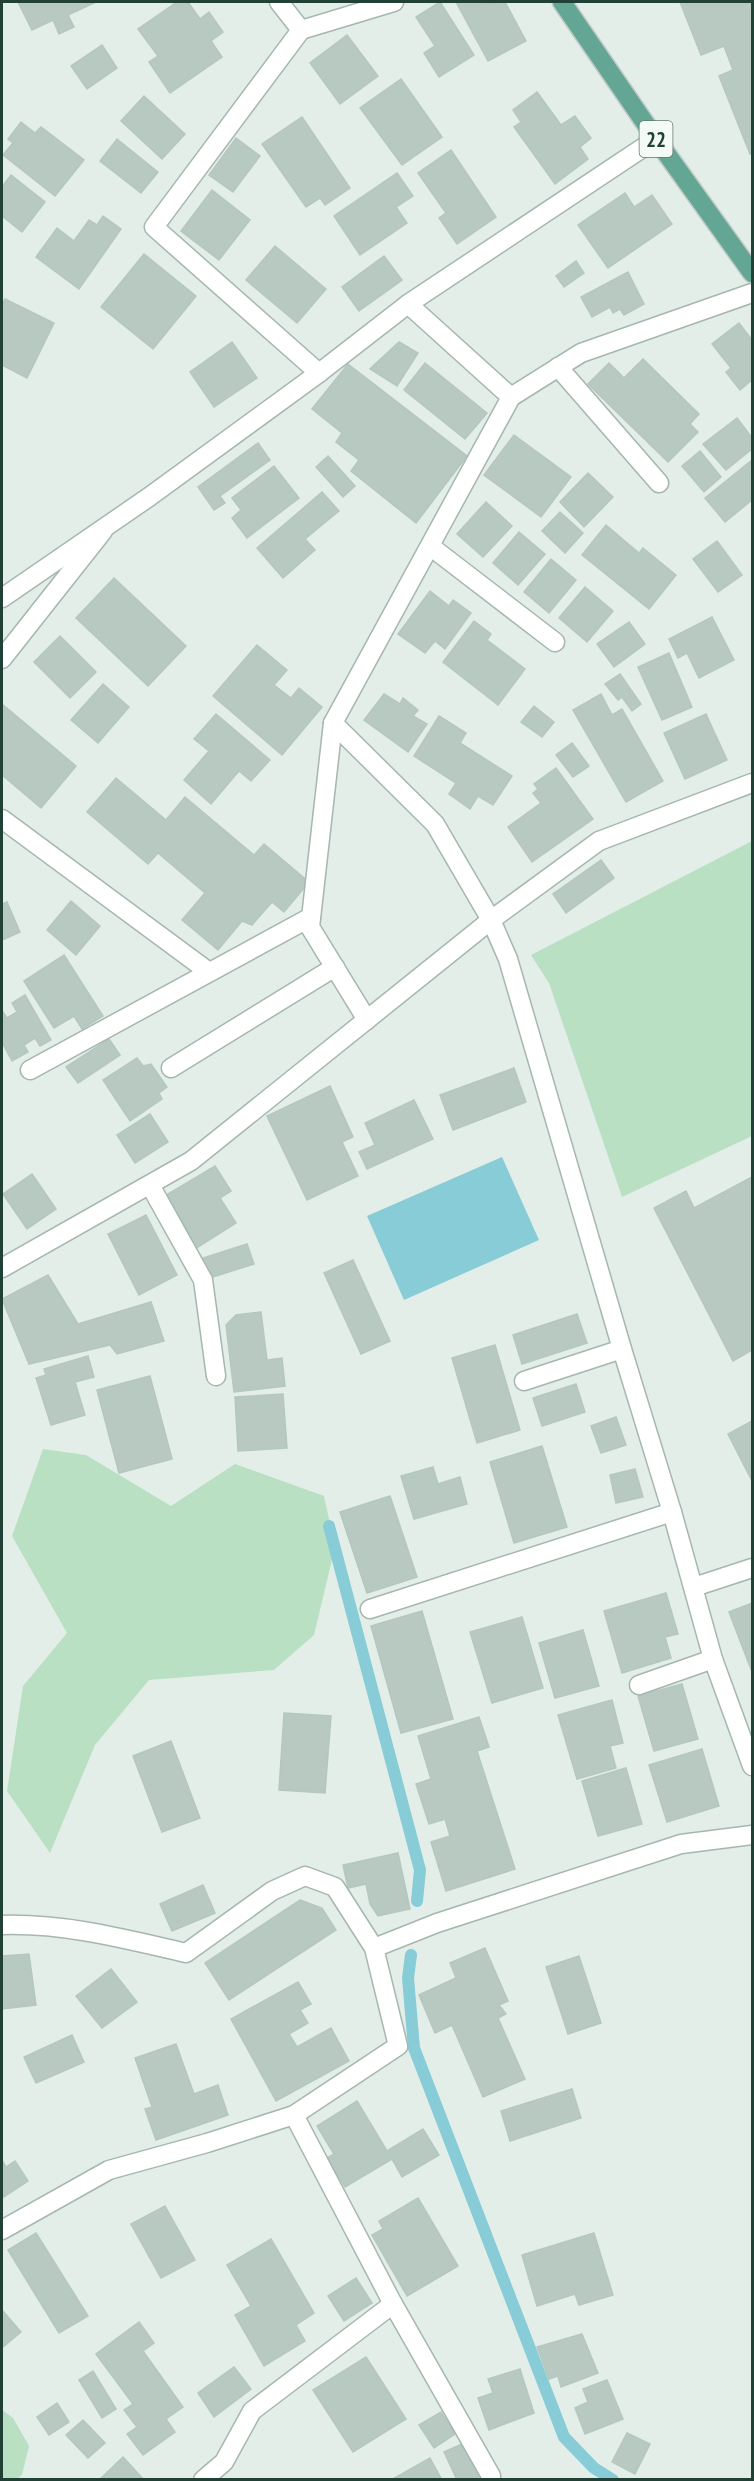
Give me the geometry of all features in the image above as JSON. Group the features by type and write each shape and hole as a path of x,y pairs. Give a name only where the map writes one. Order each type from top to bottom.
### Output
{"main road":[{"name":"22","path":"562,2 656,139 753,273"}],"street":[{"path":"279,2 301,30"},
{"path":"319,372 154,226 301,30 394,2"},
{"path":"2,598 107,526 319,372 408,304 656,139"},
{"path":"367,1020 309,927 333,723 510,398 581,353 753,293"},
{"path":"408,304 510,398"},
{"path":"558,367 659,483"},
{"path":"2,659 107,526"},
{"path":"430,546 555,642"},
{"path":"333,723 435,824 490,920 508,959 694,1587 712,1659 753,1766"},
{"path":"2,1268 191,1161 490,920 599,841 753,783"},
{"path":"2,819 209,972"},
{"path":"30,1070 310,917"},
{"path":"171,1068 335,968"},
{"path":"150,1185 203,1280 216,1376"},
{"path":"524,1381 622,1349"},
{"path":"370,1609 672,1512"},
{"path":"694,1587 753,1568"},
{"path":"639,1685 712,1659"},
{"path":"374,1948 437,1923 681,1844 753,1835"},
{"path":"2,1925 36,1924 119,1938 186,1953 272,1892 305,1876 335,1887 374,1948 398,2046 294,2115 207,2143 109,2170 2,2230"},
{"path":"294,2115 393,2304 491,2476"},
{"path":"203,2480 224,2462 252,2411 393,2304"}],"green space":[{"path":"752,841 752,1136 622,1197 549,983 531,955"},
{"path":"43,1449 86,1455 171,1506 235,1464 324,1496 335,1547 314,1635 274,1670 149,1680 95,1745 50,1853 7,1791 23,1686 67,1633 12,1536"},
{"path":"2,2410 13,2418 29,2446 22,2475 17,2479 2,2479"}],"water":[{"path":"502,1157 539,1240 404,1300 367,1216"}],"building":[{"path":"18,2 96,2 68,15 74,27 59,34 53,20 32,30"},
{"path":"177,2 188,2 200,19 209,12 223,32 211,41 222,57 170,93 149,62 158,56 138,29"},
{"path":"440,2 474,55 439,77 424,53 435,46 416,17"},
{"path":"456,2 480,2 481,4 505,2 526,41 488,61"},
{"path":"680,2 752,2 752,153 750,154 719,76 733,70 724,46 701,55"},
{"path":"347,35 378,76 340,104 310,63"},
{"path":"102,45 117,68 87,89 71,66"},
{"path":"401,79 442,137 402,165 360,108"},
{"path":"537,92 561,125 575,116 591,138 580,147 588,159 555,184 514,127 521,122 513,110"},
{"path":"144,96 185,134 162,159 121,121"},
{"path":"302,117 350,188 325,205 320,198 306,207 262,144"},
{"path":"21,122 35,133 41,127 84,160 55,196 3,155 13,143 8,139"},
{"path":"236,138 260,156 233,192 209,175"},
{"path":"117,139 158,172 141,193 100,161"},
{"path":"451,150 496,217 457,244 439,218 446,213 418,173"},
{"path":"397,173 413,196 396,207 407,223 360,255 334,216"},
{"path":"11,175 45,202 22,232 2,216 2,187"},
{"path":"212,190 250,220 219,260 181,231"},
{"path":"625,193 634,207 652,195 672,224 608,268 578,225"},
{"path":"103,216 121,229 79,289 36,257 57,228 74,241 89,220 97,225"},
{"path":"275,246 326,289 297,323 246,280"},
{"path":"144,254 196,296 153,349 101,307"},
{"path":"384,256 402,280 359,311 342,287"},
{"path":"576,261 584,273 564,287 556,276"},
{"path":"628,272 644,304 624,315 620,309 613,313 610,307 592,317 581,297"},
{"path":"5,299 54,323 27,378 2,365 2,306"},
{"path":"739,323 752,340 752,380 740,390 726,372 731,368 712,344"},
{"path":"232,342 257,378 214,407 190,372"},
{"path":"399,342 418,353 397,386 370,369"},
{"path":"643,359 699,414 690,424 698,432 668,462 588,384 609,363 624,378"},
{"path":"425,363 487,413 465,439 404,390"},
{"path":"348,364 467,456 416,523 351,471 359,460 336,442 342,433 312,409"},
{"path":"737,418 752,438 752,449 726,470 703,444"},
{"path":"514,435 571,477 541,517 484,475"},
{"path":"258,443 270,460 220,496 225,503 214,510 198,487"},
{"path":"700,451 721,477 704,492 682,466"},
{"path":"328,456 355,486 343,497 316,467"},
{"path":"752,460 752,500 725,522 705,498"},
{"path":"274,466 299,498 247,538 232,518 241,510 232,498"},
{"path":"588,473 613,497 584,527 560,502"},
{"path":"322,492 339,511 305,539 315,550 283,578 257,548"},
{"path":"486,502 512,526 483,557 457,534"},
{"path":"560,512 583,533 565,553 542,531"},
{"path":"606,525 639,553 643,548 676,575 649,609 582,555"},
{"path":"519,532 545,554 518,585 493,563"},
{"path":"717,541 742,575 718,592 693,559"},
{"path":"551,559 576,580 549,613 524,592"},
{"path":"114,578 186,646 148,686 76,618"},
{"path":"585,587 613,611 587,642 559,618"},
{"path":"430,591 449,606 453,600 471,613 445,649 435,641 425,653 398,634"},
{"path":"712,617 734,660 699,678 687,653 678,658 669,639"},
{"path":"474,621 491,634 487,640 525,669 498,705 443,662"},
{"path":"629,622 645,644 614,667 597,644"},
{"path":"60,636 96,672 70,698 34,662"},
{"path":"257,645 287,670 274,685 291,698 299,688 322,707 282,755 213,696"},
{"path":"669,653 692,707 662,720 638,667"},
{"path":"620,674 641,704 632,711 622,697 618,700 605,684"},
{"path":"103,684 129,707 98,743 71,720"},
{"path":"384,694 400,704 403,698 418,710 413,716 427,724 408,752 364,720"},
{"path":"601,694 612,715 622,709 663,781 626,802 573,710"},
{"path":"2,704 76,766 41,808 2,775"},
{"path":"534,706 554,722 542,737 521,722"},
{"path":"216,714 270,760 251,781 239,771 211,804 184,780 209,751 194,739"},
{"path":"706,714 727,760 685,779 664,733"},
{"path":"439,716 466,733 460,743 512,776 493,805 478,796 470,809 449,794 456,783 414,756"},
{"path":"572,743 589,766 573,777 556,755"},
{"path":"556,768 593,819 532,862 508,827 541,803 533,793 538,789 534,784"},
{"path":"116,778 166,820 185,797 254,855 264,844 309,882 284,912 272,902 252,925 242,921 218,950 182,920 205,893 158,853 148,864 87,812"},
{"path":"601,860 614,878 566,913 553,894"},
{"path":"71,901 100,926 76,955 47,930"},
{"path":"7,902 20,932 2,940 2,904"},
{"path":"64,955 103,1016 82,1029 74,1016 54,1028 24,981"},
{"path":"25,995 51,1040 40,1046 35,1038 24,1045 28,1052 12,1061 2,1042 2,1013 7,1018 17,1012 12,1003"},
{"path":"109,1039 120,1055 78,1083 66,1067"},
{"path":"137,1058 143,1066 151,1064 167,1087 159,1093 162,1099 130,1121 103,1080"},
{"path":"514,1068 526,1102 453,1130 440,1095"},
{"path":"330,1086 353,1137 342,1142 358,1176 307,1200 267,1116"},
{"path":"414,1100 433,1139 367,1169 359,1152 375,1145 365,1123"},
{"path":"150,1114 168,1142 135,1163 117,1135"},
{"path":"215,1166 231,1191 220,1198 236,1223 195,1249 163,1197"},
{"path":"32,1174 56,1209 27,1229 3,1194"},
{"path":"752,1177 752,1350 733,1361 654,1208 686,1191 694,1208"},
{"path":"146,1215 177,1275 139,1295 108,1234"},
{"path":"247,1244 254,1264 203,1280 197,1260"},
{"path":"353,1260 390,1341 361,1354 324,1273"},
{"path":"48,1275 78,1324 151,1302 164,1341 117,1354 110,1345 29,1364 2,1299"},
{"path":"261,1312 267,1360 282,1358 285,1386 234,1392 226,1325 236,1315"},
{"path":"577,1314 587,1343 522,1364 513,1335"},
{"path":"495,1345 520,1430 477,1443 452,1358"},
{"path":"88,1356 94,1377 75,1382 85,1415 51,1425 36,1378 46,1375 44,1369"},
{"path":"150,1376 172,1459 119,1473 97,1390"},
{"path":"576,1384 585,1412 542,1426 533,1398"},
{"path":"283,1394 287,1448 238,1451 235,1397"},
{"path":"616,1417 626,1445 601,1453 591,1426"},
{"path":"752,1421 752,1481 728,1434"},
{"path":"542,1446 567,1527 514,1543 490,1462"},
{"path":"433,1467 438,1484 460,1477 467,1504 414,1519 401,1476"},
{"path":"635,1469 643,1497 616,1503 610,1475"},
{"path":"390,1496 417,1577 367,1593 340,1512"},
{"path":"666,1593 678,1634 665,1637 671,1658 622,1673 604,1611"},
{"path":"752,1603 752,1672 729,1612"},
{"path":"422,1611 453,1719 401,1733 371,1626"},
{"path":"522,1617 543,1688 492,1703 470,1632"},
{"path":"583,1630 599,1686 555,1698 539,1643"},
{"path":"682,1684 698,1739 654,1751 638,1696"},
{"path":"612,1700 623,1743 610,1746 616,1768 577,1779 558,1715"},
{"path":"284,1713 331,1716 325,1793 279,1790"},
{"path":"479,1717 489,1747 477,1751 515,1869 446,1891 431,1842 450,1836 445,1819 429,1824 416,1784 431,1779 418,1736"},
{"path":"171,1741 200,1818 162,1832 133,1756"},
{"path":"702,1749 719,1806 667,1822 649,1765"},
{"path":"626,1768 642,1824 598,1836 582,1781"},
{"path":"398,1853 410,1909 378,1916 370,1904 366,1884 348,1888 343,1865"},
{"path":"203,1885 215,1913 172,1931 160,1904"},
{"path":"300,1900 322,1908 336,1930 229,2000 205,1963"},
{"path":"485,1948 508,2001 499,2005 506,2014 498,2018 525,2079 483,2097 452,2025 435,2033 419,1995 456,1978 450,1963"},
{"path":"29,1954 36,2005 2,2009 2,1956"},
{"path":"579,1956 601,2023 568,2034 546,1967"},
{"path":"111,1969 137,2002 102,2028 76,1996"},
{"path":"298,1982 311,2004 300,2010 308,2023 289,2034 297,2047 331,2028 349,2061 276,2101 231,2019"},
{"path":"72,2035 84,2062 36,2083 24,2057"},
{"path":"176,2044 194,2094 218,2085 228,2115 156,2140 145,2109 152,2107 135,2058"},
{"path":"572,2089 581,2118 510,2141 501,2111"},
{"path":"357,2101 387,2151 423,2129 439,2155 402,2177 392,2159 345,2187 327,2158 334,2154 317,2126"},
{"path":"2,2160 6,2167 15,2161 28,2181 2,2198"},
{"path":"418,2198 458,2266 407,2296 372,2235 383,2229 379,2221"},
{"path":"165,2206 195,2260 161,2278 131,2224"},
{"path":"36,2233 88,2316 59,2333 8,2250"},
{"path":"594,2233 613,2295 579,2305 575,2294 537,2306 522,2255"},
{"path":"271,2239 314,2313 296,2325 305,2341 264,2366 235,2315 251,2306 227,2265"},
{"path":"356,2278 372,2303 344,2321 328,2296"},
{"path":"2,2310 21,2332 2,2348"},
{"path":"139,2322 154,2343 143,2351 183,2407 166,2419 175,2432 143,2455 127,2434 137,2427 124,2410 133,2404 96,2354"},
{"path":"582,2334 598,2373 561,2387 558,2376 549,2379 537,2347"},
{"path":"366,2357 406,2419 353,2452 313,2390"},
{"path":"234,2367 251,2389 214,2417 198,2393"},
{"path":"520,2369 534,2413 489,2430 478,2398 493,2393 488,2379"},
{"path":"93,2371 116,2409 102,2418 79,2380"},
{"path":"607,2380 623,2419 585,2434 575,2408 588,2402 583,2389"},
{"path":"57,2403 69,2422 49,2435 37,2417"},
{"path":"441,2412 455,2434 434,2448 419,2425"},
{"path":"83,2420 105,2443 88,2458 66,2435"},
{"path":"627,2433 650,2444 635,2474 612,2462"},
{"path":"462,2444 480,2480 457,2480 444,2452"},
{"path":"123,2457 144,2480 99,2480"},
{"path":"430,2458 442,2480 391,2480"}],"waterway":[{"path":"329,1526 420,1870 417,1901"},
{"path":"411,1955 408,1978 414,2048 564,2437 594,2468 613,2480"}]}
